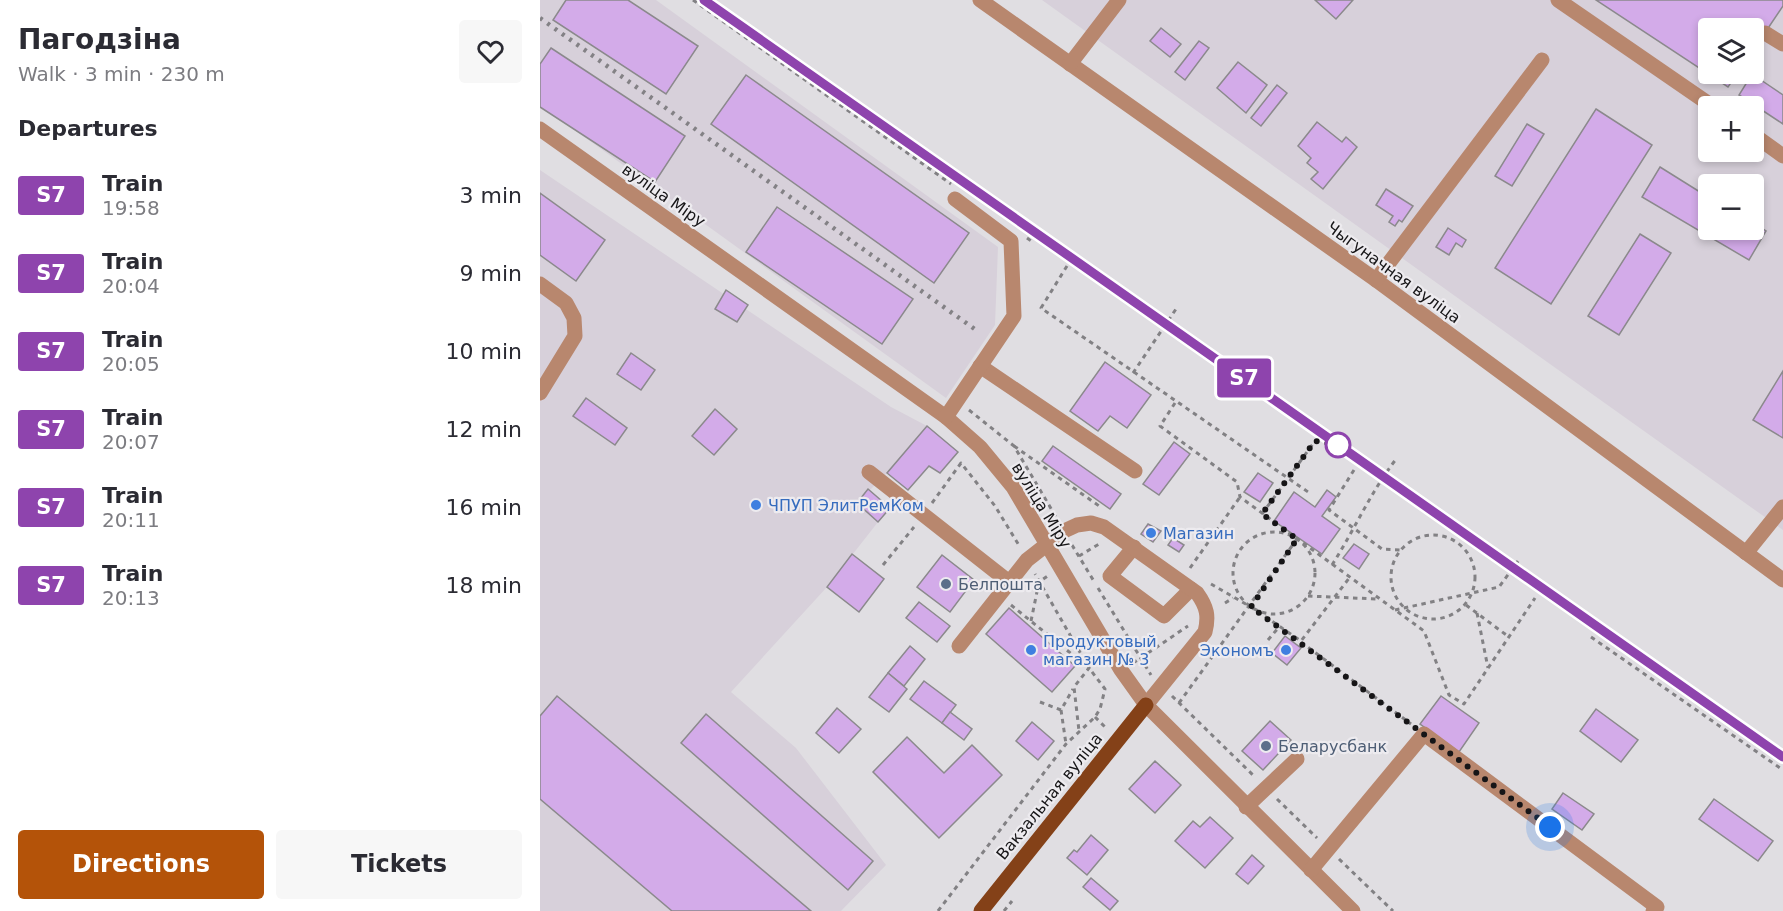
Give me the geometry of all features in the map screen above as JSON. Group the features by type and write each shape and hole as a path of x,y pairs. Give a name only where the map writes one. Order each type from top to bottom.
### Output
{"main road":[{"name":"Вакзальная вуліца","path":"981,911 1146,705"}],"street":[{"name":"Чыгуначная вуліца","path":"980,0 1376,280 1783,580"},
{"path":"1070,64 1119,0"},
{"path":"1558,0 1698,96"},
{"path":"1764,33 1783,44"},
{"path":"1376,280 1542,60"},
{"name":"вуліца Міру","path":"540,129 946,417 999,468 1121,670 1146,705 1353,911"},
{"path":"1764,142 1783,156"},
{"path":"946,417 1014,316 1011,242 957,194"},
{"path":"540,284 566,303 573,318 575,336 540,393"},
{"path":"980,366 1135,471"},
{"path":"869,472 1010,582"},
{"path":"1746,553 1783,507"},
{"path":"959,646 1027,560 1064,531 1091,523 1104,526 1191,589 1206,606 1208,620 1205,632 1146,705"},
{"path":"1134,547 1110,576 1164,616 1191,589"},
{"path":"1311,870 1424,734 1659,910"},
{"path":"1246,807 1297,759"}],"path":[{"path":"693,0 957,194"},
{"path":"1025,237 1034,243"},
{"path":"1067,266 1041,308 1175,403 1311,494"},
{"path":"1133,373 1178,306"},
{"path":"957,401 1014,446 1110,514"},
{"path":"1175,403 1160,426 1237,482 1240,497 1424,632 1449,695 1464,704 1535,598"},
{"path":"1262,514 1315,441"},
{"path":"1014,446 1059,522"},
{"path":"1332,565 1355,529 1376,485 1396,458"},
{"path":"1354,470 1329,510 1382,549 1401,550"},
{"path":"1189,569 1240,497"},
{"path":"883,565 924,515"},
{"path":"1209,584 1234,597 1251,607 1260,612 1282,613 1301,604 1313,587 1314,566 1305,546 1297,539 1288,534 1266,533 1247,542 1240,550 1233,570 1234,580 1243,600 1251,607 1279,627 1301,641 1424,734"},
{"path":"1428,535 1448,537 1465,549 1474,566 1473,593 1466,605 1458,612 1439,619 1419,617 1396,598 1391,578 1395,558 1401,550 1418,538 1428,535"},
{"path":"1069,563 1108,538"},
{"path":"1068,539 1154,679"},
{"path":"1179,703 1251,607 1297,539"},
{"path":"1395,610 1499,588 1518,561"},
{"path":"1031,621 1039,582 1052,574"},
{"path":"1301,641 1350,577"},
{"path":"999,595 1089,668 1074,687 1061,710 1066,744"},
{"path":"1308,596 1379,599"},
{"path":"1224,603 1234,597"},
{"path":"1466,605 1509,637"},
{"path":"1477,613 1488,668"},
{"path":"1129,665 1189,626"},
{"path":"1268,640 1279,627"},
{"path":"1591,637 1783,771"},
{"path":"938,911 1066,744 1095,717 1100,709 1105,689 1101,683"},
{"path":"1074,687 1079,731"},
{"path":"1168,693 1393,911"},
{"path":"1040,702 1061,710"},
{"path":"1180,713 1184,708"},
{"path":"1095,717 1108,730"}],"shaded area":[{"path":"540,0 656,0 998,247 995,325 946,398 540,105"},
{"path":"1042,0 1783,0 1783,530 1515,339"},
{"path":"540,170 891,407 927,426 887,473 857,503 878,522 827,587 731,692 796,748 886,865 841,911 540,911"}],"building":[{"path":"566,0 628,0 698,46 666,94 553,20"},
{"path":"1315,0 1353,0 1336,19"},
{"path":"1596,0 1783,0 1783,6 1764,34 1764,18 1698,18 1698,67"},
{"path":"1161,28 1181,44 1170,57 1150,41"},
{"path":"1199,41 1209,48 1185,80 1175,72"},
{"path":"551,48 685,136 655,182 540,107 540,64"},
{"path":"1238,62 1267,85 1246,113 1217,88"},
{"path":"746,75 969,233 934,283 711,124"},
{"path":"1764,82 1783,95 1783,124 1764,111 1764,96 1739,95 1746,84 1764,84"},
{"path":"1277,85 1287,93 1261,126 1251,118"},
{"path":"1596,109 1652,145 1551,304 1495,268"},
{"path":"1317,122 1342,142 1346,137 1357,147 1323,189 1311,179 1318,172 1307,163 1311,158 1298,146"},
{"path":"1527,124 1544,134 1512,186 1495,176"},
{"path":"1660,167 1698,191 1698,230 1642,197"},
{"path":"1386,189 1413,206 1402,222 1399,220 1395,226 1389,222 1393,216 1376,205"},
{"path":"540,193 605,240 576,281 540,255"},
{"path":"777,207 913,299 882,344 746,252"},
{"path":"1448,228 1466,240 1462,247 1456,243 1449,255 1436,247"},
{"path":"1640,234 1671,253 1619,335 1588,316"},
{"path":"1715,240 1761,240 1749,260"},
{"path":"726,290 748,305 737,322 715,309"},
{"path":"631,353 655,370 641,390 617,374"},
{"path":"1105,362 1151,395 1127,428 1110,416 1098,431 1070,411"},
{"path":"1783,371 1783,438 1753,420"},
{"path":"586,398 627,428 615,445 573,416"},
{"path":"715,409 737,429 714,455 692,436"},
{"path":"927,426 958,452 940,473 929,466 908,490 887,473"},
{"path":"1174,442 1190,454 1159,495 1143,484"},
{"path":"1053,446 1121,494 1110,509 1042,461"},
{"path":"1258,473 1273,483 1260,502 1244,492"},
{"path":"868,489 890,508 878,522 857,503"},
{"path":"1327,490 1336,497 1322,516 1340,529 1322,554 1274,521 1294,492 1315,507"},
{"name":"Магазин","path":"1148,524 1161,531 1153,542 1141,534"},
{"path":"1173,538 1184,545 1179,552 1168,545"},
{"path":"1354,544 1369,554 1359,569 1343,558"},
{"path":"852,554 884,579 859,612 827,587"},
{"name":"Белпошта","path":"942,555 974,580 950,612 917,587"},
{"path":"919,602 950,626 937,642 906,618"},
{"name":"Продуктовый магазин № 3","path":"1009,608 1075,666 1052,692 986,634"},
{"name":"Экономъ","path":"1285,636 1301,648 1287,665 1272,653"},
{"path":"910,646 925,659 904,686 888,673"},
{"path":"888,673 907,689 889,712 869,697"},
{"path":"924,681 956,705 942,723 910,699"},
{"path":"557,696 811,911 672,911 540,799 540,716"},
{"path":"1441,696 1479,723 1459,752 1420,724"},
{"path":"837,708 861,729 839,753 816,733"},
{"path":"1596,709 1638,740 1621,762 1580,731"},
{"path":"950,712 972,729 964,740 942,723"},
{"path":"706,714 873,861 848,890 681,743"},
{"name":"Беларусбанк","path":"1270,721 1291,740 1263,770 1242,751"},
{"path":"1032,722 1054,741 1038,760 1016,741"},
{"path":"907,737 944,773 972,745 1002,775 939,838 873,772"},
{"path":"1155,761 1181,785 1155,813 1129,789"},
{"path":"1563,793 1594,814 1582,830 1552,809"},
{"path":"1714,799 1773,841 1758,861 1699,819"},
{"path":"1210,817 1233,838 1205,868 1175,841 1193,821 1200,827"},
{"path":"1091,835 1108,850 1087,875 1067,858 1074,850 1077,852"},
{"path":"1252,855 1264,866 1248,884 1236,874"},
{"path":"1091,878 1118,901 1110,910 1083,887"}],"railway":[{"path":"704,0 1783,757"},
{"path":"540,18 976,330"}],"train":[{"name":"S7","path":"704,0 1783,757"}],"place":[{"name":"ЧПУП ЭлитРемКом","path":"756,505"},
{"name":"Магазин","path":"1151,533"},
{"name":"Белпошта","path":"946,584"},
{"name":"Продуктовый магазин № 3","path":"1031,650"},
{"name":"Экономъ","path":"1286,650"},
{"name":"Беларусбанк","path":"1266,746"}],"route":[{"path":"1338,445 1315,441 1262,514 1297,539 1251,607 1301,641 1550,827"}]}
